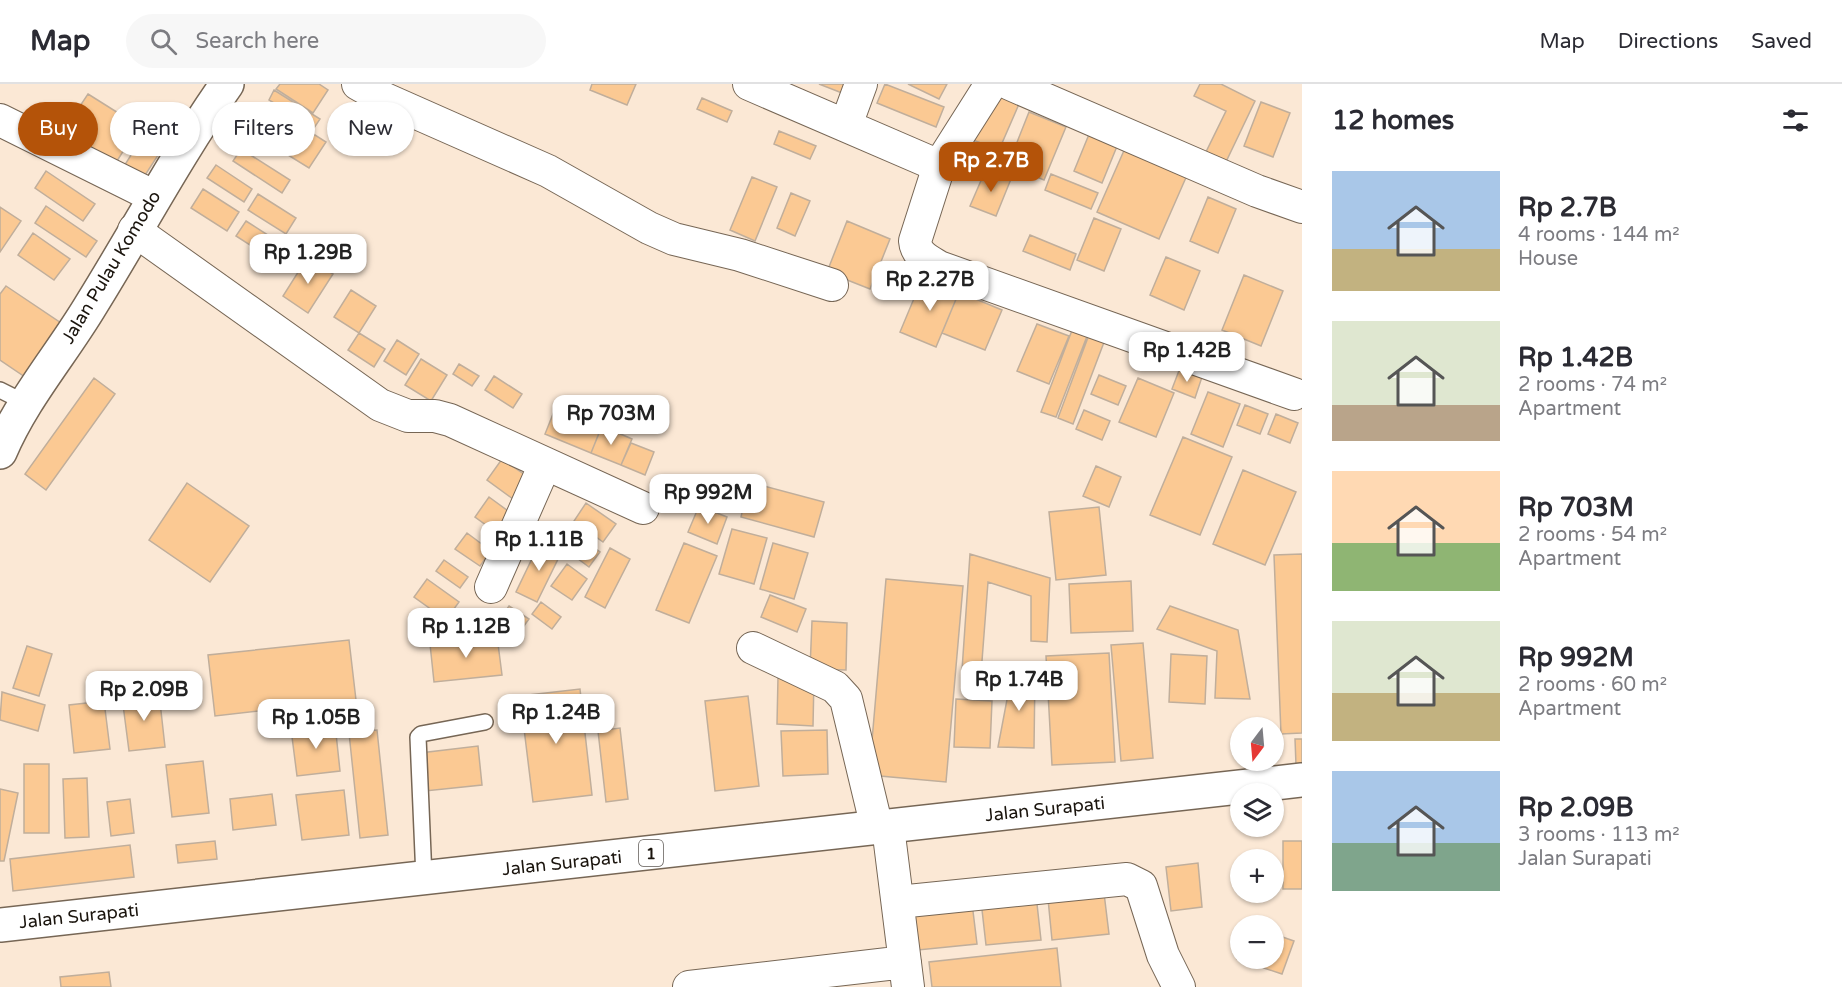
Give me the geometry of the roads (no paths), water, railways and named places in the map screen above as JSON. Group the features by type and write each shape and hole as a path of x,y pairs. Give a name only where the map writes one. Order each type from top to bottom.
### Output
{"main road":[{"name":"Jalan Pulau Komodo","path":"0,452 13,396 37,382 90,307 153,196 227,84"},
{"name":"Jalan Surapati","path":"0,925 1302,780"}],"street":[{"path":"358,84 385,99 548,171 666,235 740,255 832,285"},
{"path":"749,84 939,166"},
{"path":"846,125 861,84"},
{"path":"991,84 939,166 915,241 922,257 939,267 1294,394"},
{"path":"1010,84 1257,191 1302,207"},
{"path":"0,120 153,196"},
{"path":"134,230 380,405 408,416 435,416 450,420 643,508"},
{"path":"491,587 545,464"},
{"path":"689,987 907,975 898,902 882,828 846,699 835,687 753,648"},
{"path":"898,902 1127,879 1141,886 1163,955 1179,987"}],"lane":[{"path":"424,878 418,737 421,734 484,722"}]}
